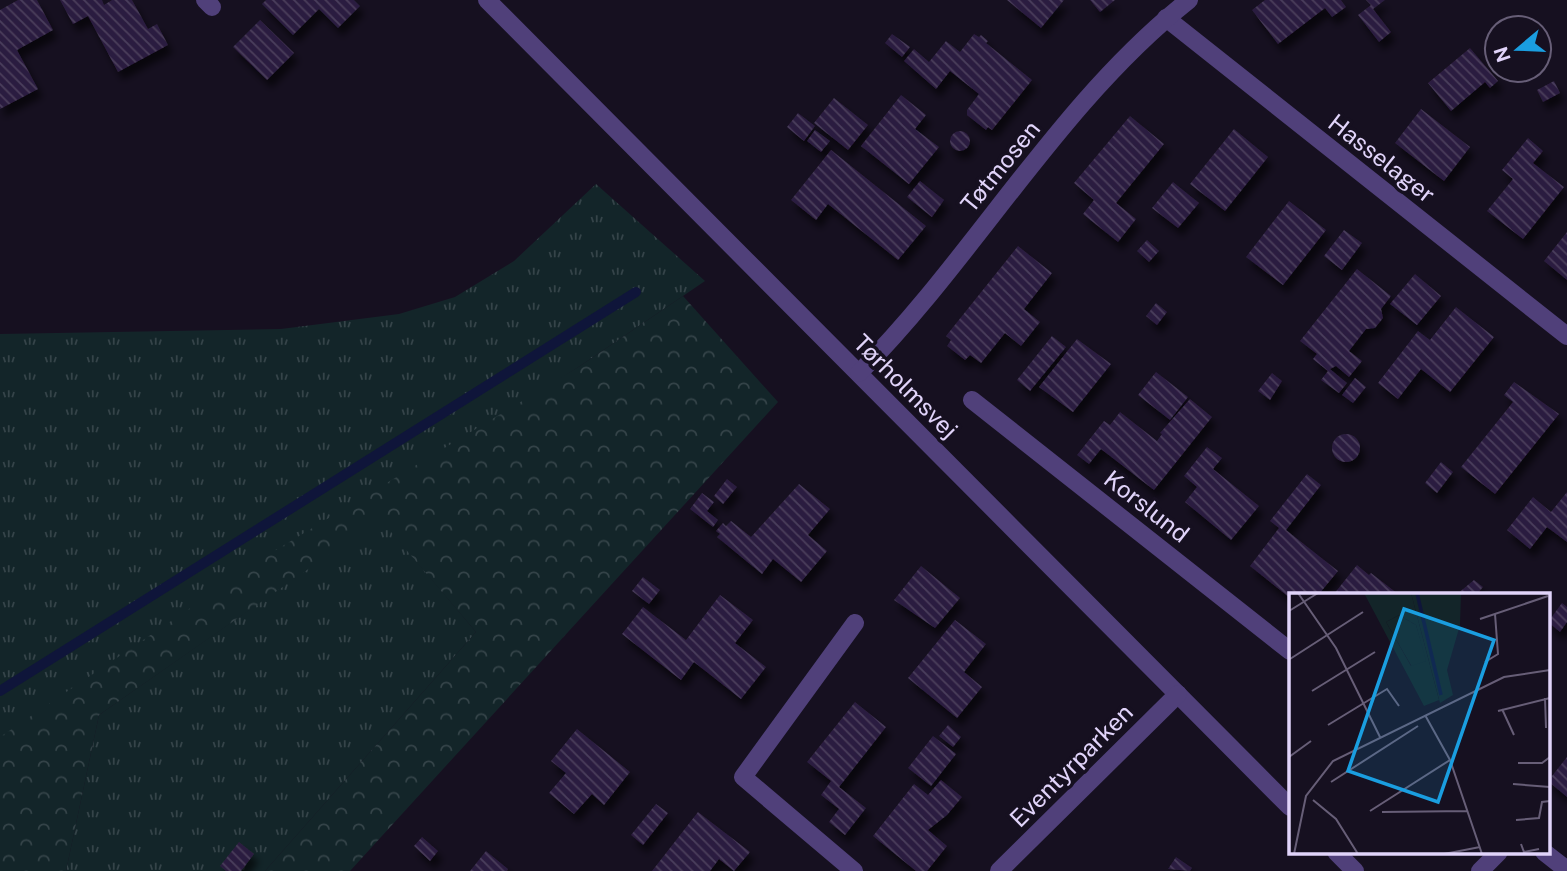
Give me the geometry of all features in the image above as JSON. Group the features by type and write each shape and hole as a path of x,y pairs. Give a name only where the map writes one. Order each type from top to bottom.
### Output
{"street":[{"name":"Tørholmsvej","path":"487,0 1289,806"},
{"name":"Tøtmosen","path":"859,373 902,327 1086,98 1167,18 1189,0"},
{"name":"Hasselager","path":"1167,18 1567,336"},
{"name":"Korslund","path":"972,400 1289,650"},
{"path":"854,871 743,777 855,623"},
{"name":"Eventyrparken","path":"999,871 1178,694"},
{"path":"1338,854 1355,871"},
{"path":"1480,871 1497,854"},
{"path":"1547,854 1567,870"}],"green space":[{"path":"596,184 705,281 580,366 0,738 0,334 281,329 399,314 455,297 514,261"},
{"path":"683,296 778,402 350,871 265,871 476,632 380,519 99,715 66,871 0,871 0,737 276,550 580,366"},
{"path":"380,518 476,632 265,871 66,871 99,715"}],"building":[{"path":"18,0 37,0 53,30 17,50 38,89 0,109 0,10"},
{"path":"60,0 102,0 104,5 112,0 132,0 148,29 157,24 168,45 118,72 88,16 73,24"},
{"path":"266,0 354,0 360,6 338,28 319,9 293,35 262,4"},
{"path":"1007,0 1064,0 1041,28"},
{"path":"1090,0 1115,0 1100,12"},
{"path":"1265,0 1341,0 1346,7 1332,17 1325,8 1278,44 1252,10"},
{"path":"1366,0 1385,0 1373,9 1391,32 1379,42 1358,15 1371,5"},
{"path":"260,20 294,53 267,80 233,47"},
{"path":"892,34 910,47 902,57 885,43"},
{"path":"974,34 979,37 981,35 988,41 986,43 1032,80 992,130 988,127 986,130 967,115 967,110 979,94 950,71 936,89 904,61 914,49 929,62 946,41 960,52"},
{"path":"1470,48 1483,63 1483,84 1451,111 1428,83"},
{"path":"1553,82 1560,93 1543,102 1537,90 1553,84"},
{"path":"901,95 926,115 915,129 939,147 909,184 861,146"},
{"path":"834,98 868,125 848,150 814,123"},
{"path":"1421,109 1470,147 1444,181 1395,143"},
{"path":"798,113 815,126 804,141 787,127"},
{"path":"1130,116 1164,144 1116,203 1136,219 1118,242 1083,214 1094,200 1074,183"},
{"path":"1234,129 1268,157 1225,211 1190,184"},
{"path":"815,130 830,141 821,152 807,141"},
{"path":"960,131 967,134 970,141 967,148 960,151 953,148 950,141 953,134"},
{"path":"1528,138 1543,151 1533,163 1564,187 1523,239 1487,211 1513,179 1502,170"},
{"path":"831,150 926,226 898,260 828,204 816,220 791,200"},
{"path":"920,181 944,200 932,217 907,197"},
{"path":"1173,182 1199,203 1178,228 1152,208"},
{"path":"1289,201 1326,230 1283,285 1246,257"},
{"path":"1344,230 1362,243 1342,270 1324,256"},
{"path":"1567,232 1567,280 1544,261"},
{"path":"1147,240 1159,251 1149,262 1137,251"},
{"path":"1018,246 1052,273 1024,309 1040,322 1021,346 1005,333 981,363 970,355 965,360 947,346 951,340 946,336"},
{"path":"1357,269 1391,296 1381,309 1383,318 1375,328 1366,329 1349,351 1362,361 1349,377 1336,366 1330,369 1347,383 1339,393 1321,380 1328,371 1313,359 1317,354 1300,341"},
{"path":"1415,274 1441,296 1417,325 1390,304"},
{"path":"1156,303 1167,312 1157,325 1146,316"},
{"path":"1456,307 1494,337 1450,392 1421,369 1398,399 1378,383 1418,331 1430,340"},
{"path":"1052,336 1066,347 1030,391 1017,380"},
{"path":"1077,339 1111,364 1073,412 1039,387"},
{"path":"1156,372 1188,397 1170,420 1138,395"},
{"path":"1272,373 1282,381 1270,400 1258,391"},
{"path":"1355,378 1366,387 1353,403 1342,395"},
{"path":"1514,382 1559,414 1495,494 1461,467 1513,402 1504,395"},
{"path":"1190,399 1212,417 1154,490 1101,449 1089,464 1077,455 1104,421 1110,425 1120,412 1157,441 1162,434 1160,433"},
{"path":"1346,434 1356,438 1360,448 1356,458 1346,462 1336,458 1332,448 1336,438"},
{"path":"1207,447 1222,458 1213,469 1259,506 1231,540 1185,502 1197,487 1184,476"},
{"path":"1441,462 1453,472 1437,493 1425,483"},
{"path":"1307,474 1321,485 1286,530 1338,571 1320,593 1289,593 1289,597 1250,566 1279,528 1270,521"},
{"path":"727,479 737,487 723,504 714,496"},
{"path":"799,484 830,509 808,535 827,551 801,582 773,559 762,574 717,537 720,534 716,531 723,523 726,526 731,521 751,537"},
{"path":"1567,492 1567,542 1547,527 1530,549 1507,530 1533,497 1551,512"},
{"path":"702,493 714,502 707,511 718,520 713,527 690,509"},
{"path":"1357,565 1397,593 1335,593"},
{"path":"921,566 960,598 935,628 894,600"},
{"path":"643,577 660,590 649,604 632,591"},
{"path":"1474,580 1483,587 1478,593 1458,593"},
{"path":"720,595 753,620 735,643 766,667 741,699 694,662 681,680 622,634 643,607 686,640"},
{"path":"1562,603 1567,607 1567,622 1560,632 1550,624 1550,619"},
{"path":"955,620 986,644 964,672 982,687 957,718 908,678"},
{"path":"855,702 886,727 839,787 866,808 845,835 829,822 839,809 821,795 831,781 807,762"},
{"path":"948,725 961,737 953,747 939,736"},
{"path":"577,729 630,772 604,805 592,794 574,814 549,793 566,773 551,761"},
{"path":"933,736 956,754 931,786 908,768"},
{"path":"1567,757 1567,797 1550,783 1550,778"},
{"path":"941,780 962,797 947,815 928,830 947,846 927,871 916,871 873,836 914,784 928,795"},
{"path":"656,804 668,813 643,845 631,835"},
{"path":"698,812 750,852 734,871 719,859 710,871 652,871"},
{"path":"422,837 438,851 430,861 414,846"},
{"path":"239,842 254,854 241,871 226,871 220,866"},
{"path":"486,851 508,869 507,871 470,871"},
{"path":"1176,857 1192,868 1190,871 1168,869"}],"waterway":[{"path":"0,691 636,292"}]}
